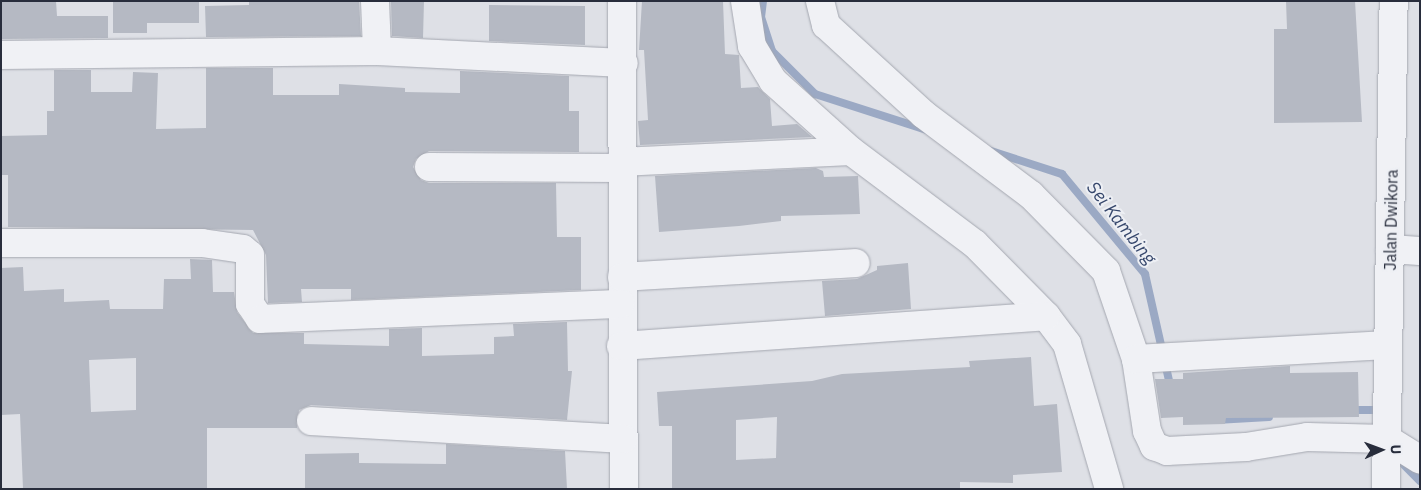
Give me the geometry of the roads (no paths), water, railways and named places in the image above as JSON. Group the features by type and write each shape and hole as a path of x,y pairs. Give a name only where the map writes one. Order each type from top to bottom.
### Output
{"street":[{"path":"375,1 377,51"},
{"path":"622,1 624,63 620,165 624,489"},
{"path":"746,1 752,46 773,81 851,151 975,244 1046,316 1067,344 1108,489"},
{"path":"820,1 826,25 923,114 1031,195 1106,271 1136,359 1147,430 1154,446 1167,451 1246,447 1307,437 1387,445 1420,460"},
{"name":"Jalan Dwikora","path":"1386,489 1394,1"},
{"path":"1,55 377,51 624,63"},
{"path":"429,167 620,165 851,151"},
{"path":"1,243 202,243 244,249 250,255 250,304 260,319 621,290 856,263"},
{"path":"1390,249 1420,251"},
{"path":"621,346 1046,316"},
{"path":"1136,359 1387,346"},
{"path":"311,421 623,439"}],"waterway":[{"name":"Sei Kambing","path":"763,1 761,17 772,51 815,94 927,130"},
{"name":"Sei Kambing","path":"988,150 1062,174 1145,274 1171,389"},
{"name":"Sei Kambing","path":"1350,410 1377,410 1379,416"},
{"name":"Sei Kambing","path":"1216,420 1269,417"},
{"name":"Sei Kambing","path":"1401,462 1420,481"}]}
